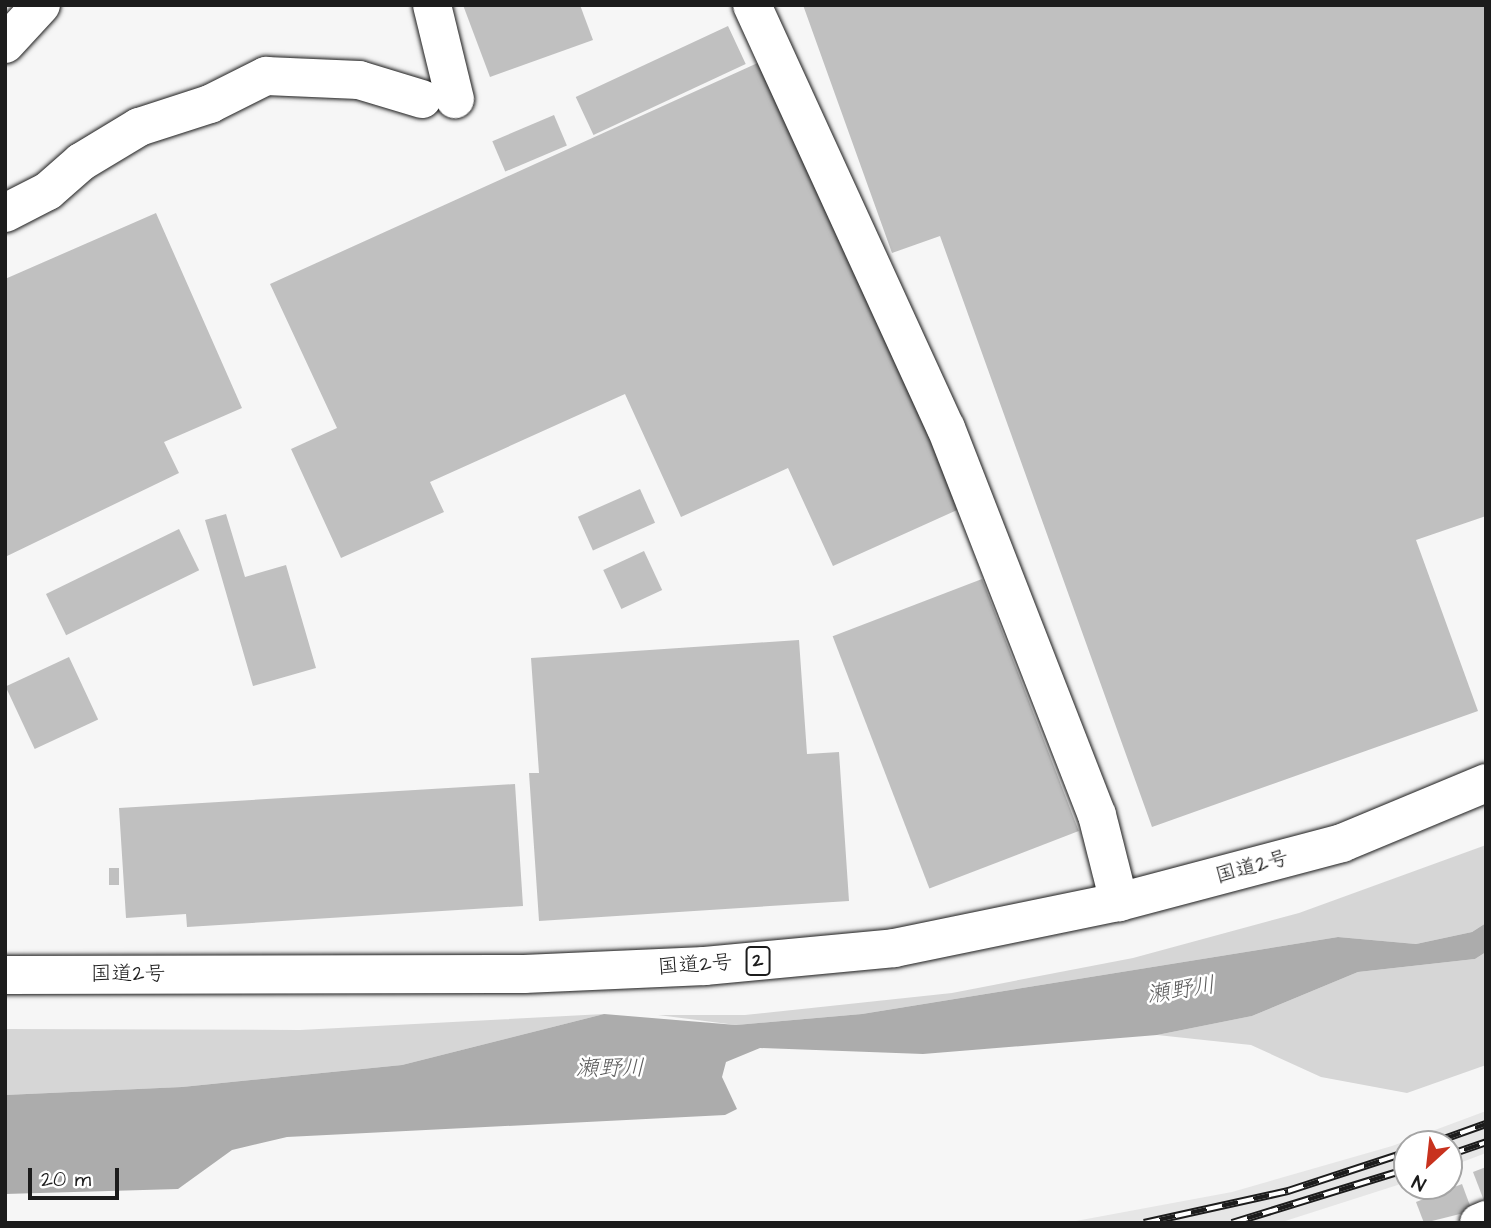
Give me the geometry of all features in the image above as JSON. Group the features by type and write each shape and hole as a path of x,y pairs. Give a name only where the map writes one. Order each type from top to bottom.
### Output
{"main road":[{"path":"5,44 41,5"},
{"path":"5,213 48,191 81,162 139,127 210,104 266,76 359,80 438,99 432,5"},
{"path":"752,5 946,428 1097,815 1119,902"},
{"name":"国道2号","path":"5,975 524,974 705,965 894,948 1119,902 1342,843 1486,783"},
{"path":"1479,1223 1486,1220"}],"shaded area":[{"path":"1486,845 1486,923 1472,932 1416,944 1338,937 862,1014 736,1025 658,1015 745,1015 952,993 1133,958 1299,913"},
{"path":"1486,952 1486,1065 1407,1093 1321,1077 1251,1045 1157,1035 1252,1016 1358,972 1475,959"},
{"path":"604,1014 402,1065 182,1087 5,1095 5,1029 300,1030"},
{"path":"1486,1111 1486,1153 1463,1162 1463,1130 1435,1130"},
{"path":"1392,1146 1393,1186 1279,1223 1065,1223 1232,1192"}],"water":[{"name":"瀬野川","path":"1486,923 1486,952 1475,959 1358,972 1252,1016 1157,1035 923,1054 760,1048 726,1062 722,1077 737,1109 725,1115 287,1137 232,1150 178,1189 5,1194 5,1095 182,1087 402,1065 604,1014 736,1025 862,1014 1338,937 1416,944 1472,932"}],"building":[{"path":"463,5 580,5 593,40 490,77"},
{"path":"803,5 1486,5 1486,516 1416,540 1478,711 1152,827 940,236 892,253"},
{"path":"728,26 746,64 593,135 576,97"},
{"path":"762,61 966,506 833,566 788,468 681,517 625,394 430,482 444,512 341,558 291,449 337,428 270,284"},
{"path":"554,115 567,145 505,172 492,141"},
{"path":"156,213 242,408 164,442 179,473 5,557 5,279"},
{"path":"640,489 655,523 593,550 578,517"},
{"path":"226,514 245,577 286,565 316,668 253,686 205,520"},
{"path":"179,529 199,570 66,635 46,594"},
{"path":"644,551 662,590 621,609 603,570"},
{"path":"982,579 1079,831 929,888 833,636"},
{"path":"799,640 807,754 839,752 849,901 539,921 529,773 539,773 531,658"},
{"path":"69,657 98,720 35,749 6,687"},
{"path":"515,784 523,906 187,927 186,914 126,918 119,808"},
{"path":"109,868 119,868 119,885 109,885"},
{"path":"1486,1167 1486,1206 1473,1172"},
{"path":"1463,1187 1472,1211 1424,1223 1416,1202 1463,1200"}],"railway":[{"path":"1463,1132 1486,1124"},
{"path":"1463,1150 1486,1142"},
{"path":"1144,1223 1288,1191 1393,1157"},
{"path":"1232,1223 1393,1173"}]}
